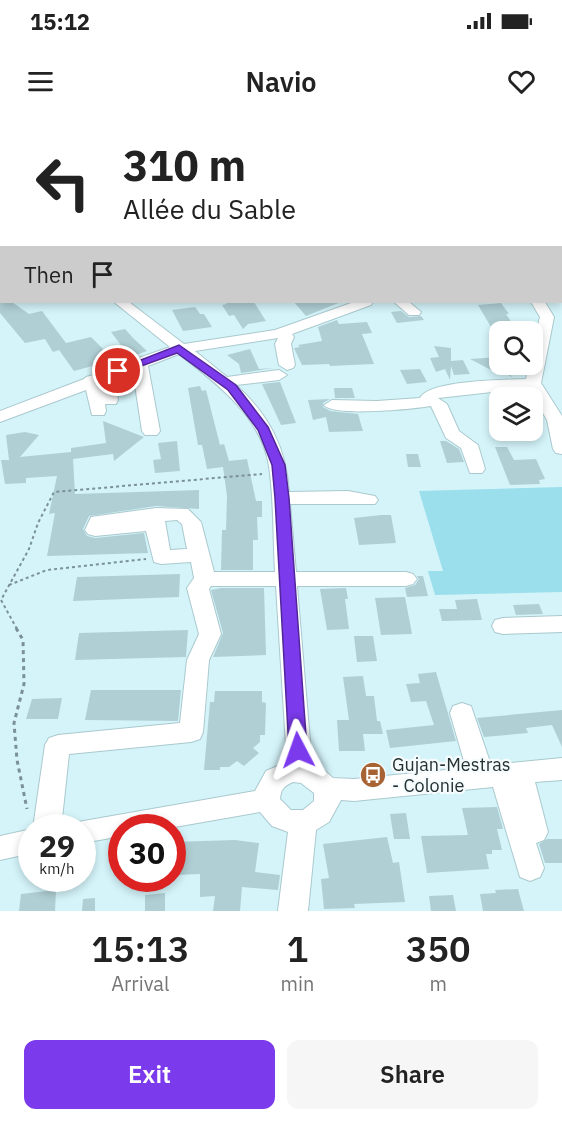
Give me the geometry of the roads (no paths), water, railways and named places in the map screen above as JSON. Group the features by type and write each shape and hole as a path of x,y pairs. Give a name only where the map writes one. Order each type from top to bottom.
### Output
{"street":[{"path":"122,303 232,388 264,429 279,472 282,498 300,771"},
{"path":"0,417 179,349 281,332 363,303"},
{"path":"402,303 414,312"},
{"path":"538,303 547,317 543,325"},
{"path":"224,382 283,370 283,344 286,338 281,332"},
{"path":"135,364 146,425"},
{"path":"534,375 533,383 556,420 562,448"},
{"path":"99,378 104,405"},
{"path":"335,407 372,409 377,406 428,402 429,396 438,391 533,383"},
{"path":"428,399 439,404 452,434 469,445 476,470"},
{"path":"282,498 348,497 368,500"},
{"path":"198,555 161,557 156,519 180,513 191,522 205,579"},
{"path":"205,579 406,579"},
{"path":"48,814 58,745 191,732 198,660 210,634 198,588 205,579"},
{"path":"502,626 562,624"},
{"path":"462,713 502,775 534,832"},
{"path":"326,788 354,790 562,769"},
{"path":"300,771 316,776 326,788 328,797 321,813 303,822 283,820 270,808 267,800 267,792 275,778 282,773 300,771"},
{"path":"502,775 530,868"},
{"path":"96,829 267,800"},
{"path":"293,911 303,822"},
{"path":"0,848 18,844"}],"place":[{"name":"Gujan-Mestras - Colonie","path":"373,775"}]}
